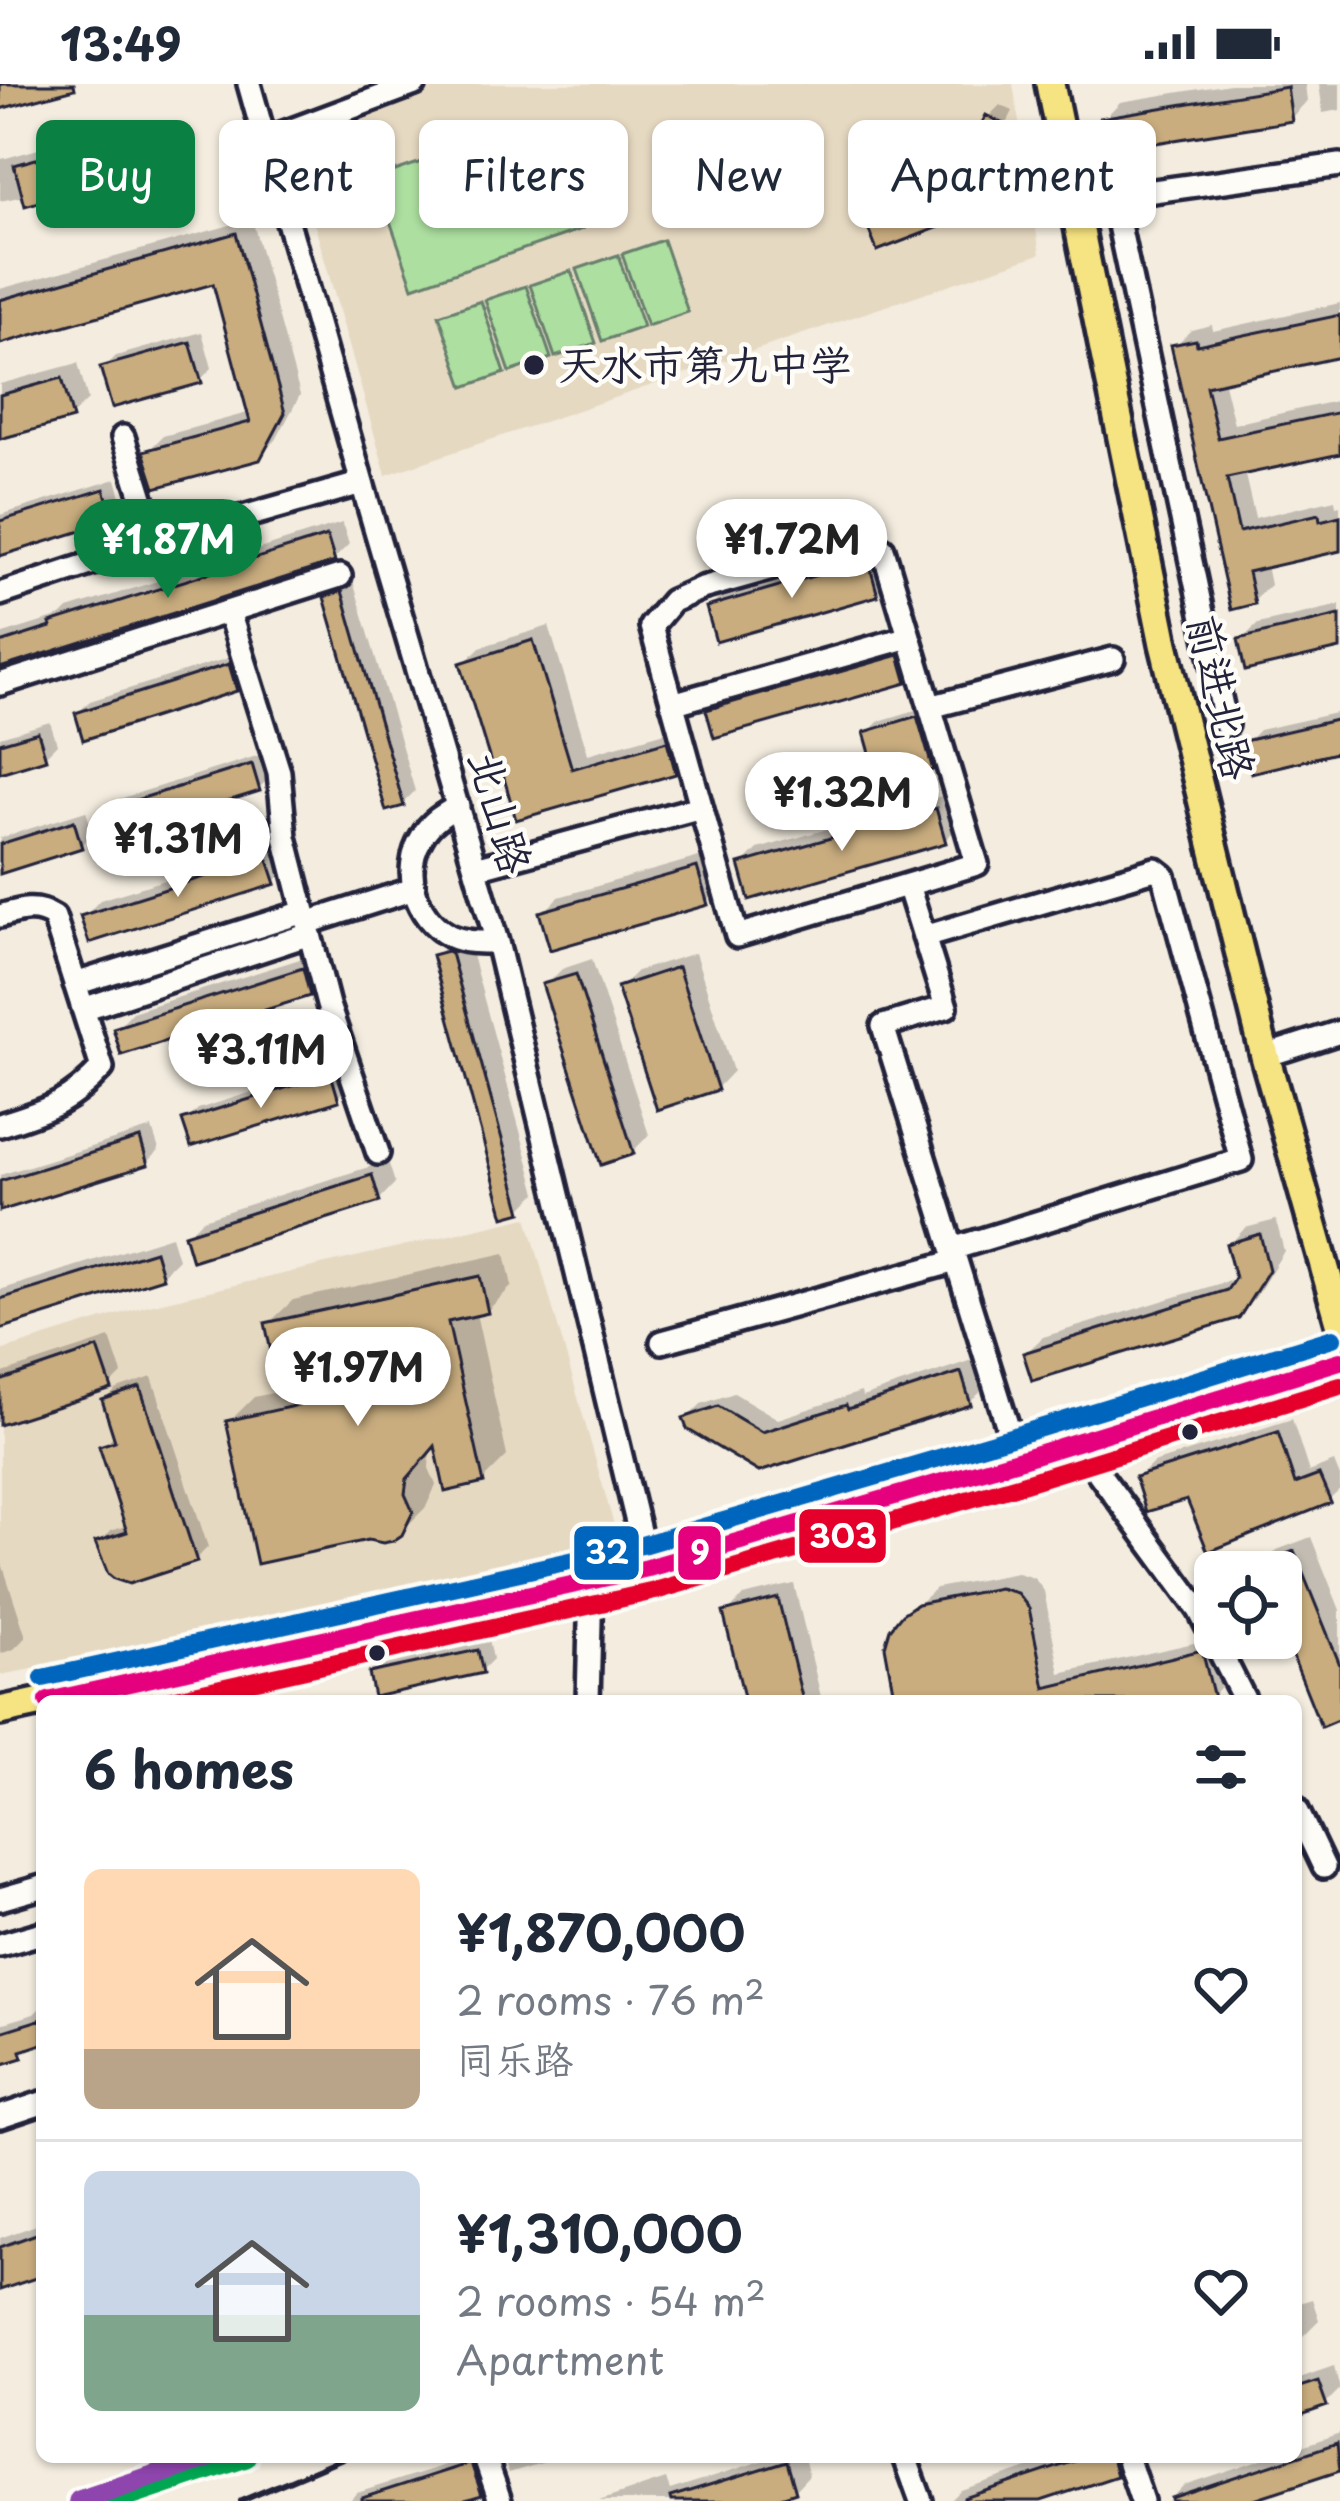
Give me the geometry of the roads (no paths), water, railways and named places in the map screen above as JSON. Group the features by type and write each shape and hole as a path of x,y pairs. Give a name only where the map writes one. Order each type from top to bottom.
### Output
{"main road":[{"name":"前进北路","path":"1050,84 1058,120"},
{"name":"前进北路","path":"1080,228 1164,644 1265,1056 1340,1322"},
{"path":"78,1695 648,1568 1340,1360"},
{"path":"0,1711 36,1704"}],"street":[{"name":"北山路","path":"249,84 259,120"},
{"path":"319,120 416,84"},
{"path":"1156,191 1340,165"},
{"name":"北山路","path":"290,228 497,942 648,1568"},
{"path":"1120,228 1226,725"},
{"path":"122,437 156,542"},
{"path":"0,594 156,542 362,483"},
{"path":"883,549 977,864 737,936 672,704 650,626 672,602 702,588 836,550 883,549"},
{"path":"0,684 340,576"},
{"path":"229,612 280,772 285,837 328,1004 378,1154"},
{"path":"1164,644 1206,633"},
{"path":"672,704 909,637"},
{"path":"930,707 1113,659"},
{"path":"458,806 437,818 422,836 413,858 418,904 451,937 497,942"},
{"path":"476,868 701,807"},
{"path":"662,1342 954,1255 1241,1160 1164,876 1155,869 924,938"},
{"path":"908,885 946,1006 883,1026 1018,1460"},
{"path":"75,984 307,923 414,889"},
{"path":"0,916 42,909 54,917 102,1068 59,1105 0,1125"},
{"path":"83,1009 307,923"},
{"path":"1265,1056 1340,1032"},
{"path":"1076,1442 1199,1610 1242,1695"},
{"path":"588,1695 591,1582"},
{"path":"186,1672 192,1695"},
{"path":"1302,1821 1324,1867"},
{"path":"0,1899 36,1889"},
{"path":"0,1945 36,1935"},
{"path":"0,2117 36,2105"},
{"path":"487,2463 500,2501"},
{"path":"907,2463 921,2501"},
{"path":"1129,2463 1142,2501"}],"railway":[{"path":"241,2501 331,2463"}],"place":[{"name":"天水市第九中学","path":"534,365"}]}
